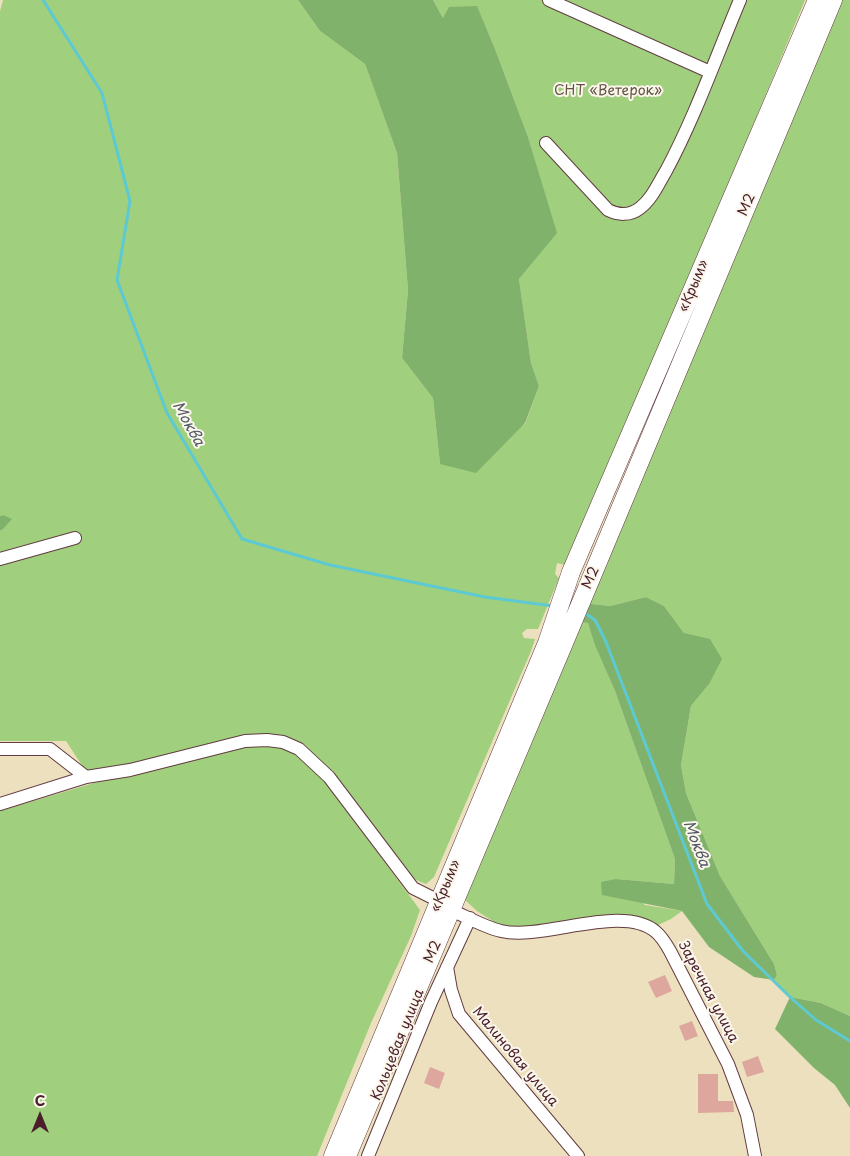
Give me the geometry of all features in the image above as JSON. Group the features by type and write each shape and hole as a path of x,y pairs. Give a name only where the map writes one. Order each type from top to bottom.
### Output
{"highway":[{"name":"«Крым»","path":"333,1156 547,643 571,572 817,0"},
{"name":"М2","path":"347,1156 445,905 833,0"}],"street":[{"path":"548,0 710,72"},
{"path":"546,143 608,210 617,214 638,210 651,198 679,146 740,0"},
{"path":"0,559 75,538"},
{"name":"Заречная улица","path":"0,804 86,777 130,770 245,741 267,740 284,742 299,749 328,777 413,888 470,918 501,931 527,932 612,921 638,923 655,931 670,951 728,1064 747,1115 756,1156"},
{"path":"0,749 50,749 86,777"},
{"name":"Кольцевая улица","path":"368,1156 447,967 470,918"},
{"name":"Малиновая улица","path":"447,967 459,1014 578,1156"}],"green space":[{"name":"СНТ «Ветерок»","path":"3,0 298,0 320,31 365,64 397,153 408,290 402,358 433,398 440,464 525,424 539,386 531,363 519,279 556,233 528,137 477,7 443,18 433,0 805,0 694,268 565,565 557,563 555,574 559,578 538,629 527,629 522,633 524,638 535,639 531,651 434,877 426,884 411,878 287,738 104,770 85,770 66,741 0,741 0,531 3,529 3,515 0,516 0,11"},
{"path":"298,0 433,0 443,18 449,7 477,6 495,49 528,137 557,233 519,279 531,363 539,386 525,423 476,473 440,464 433,398 402,358 408,290 397,153 365,64 320,31"},
{"path":"831,0 850,0 850,1016 821,1003 790,997 774,980 777,975 774,964 720,876 686,793 681,765 691,706 709,684 684,633 664,606 646,597 610,606 583,603"},
{"path":"3,515 12,519 0,531 0,516"},
{"path":"646,597 664,606 684,633 710,639 722,659 709,684 691,706 681,765 686,793 720,876 774,964 777,975 774,980 754,977 709,947 682,911 602,895 601,882 616,879 674,884 675,859 615,691 595,645 588,623 575,621 583,603 610,606"},
{"path":"575,621 588,623 615,691 675,859 674,884 616,879 645,905 682,911 658,925 638,922 502,927 477,911 465,900"},
{"path":"246,745 276,745 295,753 327,784 420,910 411,936 371,1023 317,1156 0,1156 0,811 94,783"},
{"path":"790,997 821,1003 850,1016 850,1108 835,1085 814,1068 775,1029"}],"building":[{"path":"665,975 672,991 656,998 648,982"},
{"path":"692,1021 698,1036 685,1041 679,1026"},
{"path":"758,1056 764,1072 747,1077 742,1062"},
{"path":"430,1067 445,1073 439,1089 424,1083"},
{"path":"698,1074 718,1074 718,1101 733,1101 734,1112 698,1113"}],"waterway":[{"name":"Моква","path":"43,0 102,93 130,201 117,280 167,413 242,539 330,565 485,597 553,606"},
{"name":"Моква","path":"583,612 595,620 606,642 707,904 743,951 790,997 816,1020 850,1041"}]}
